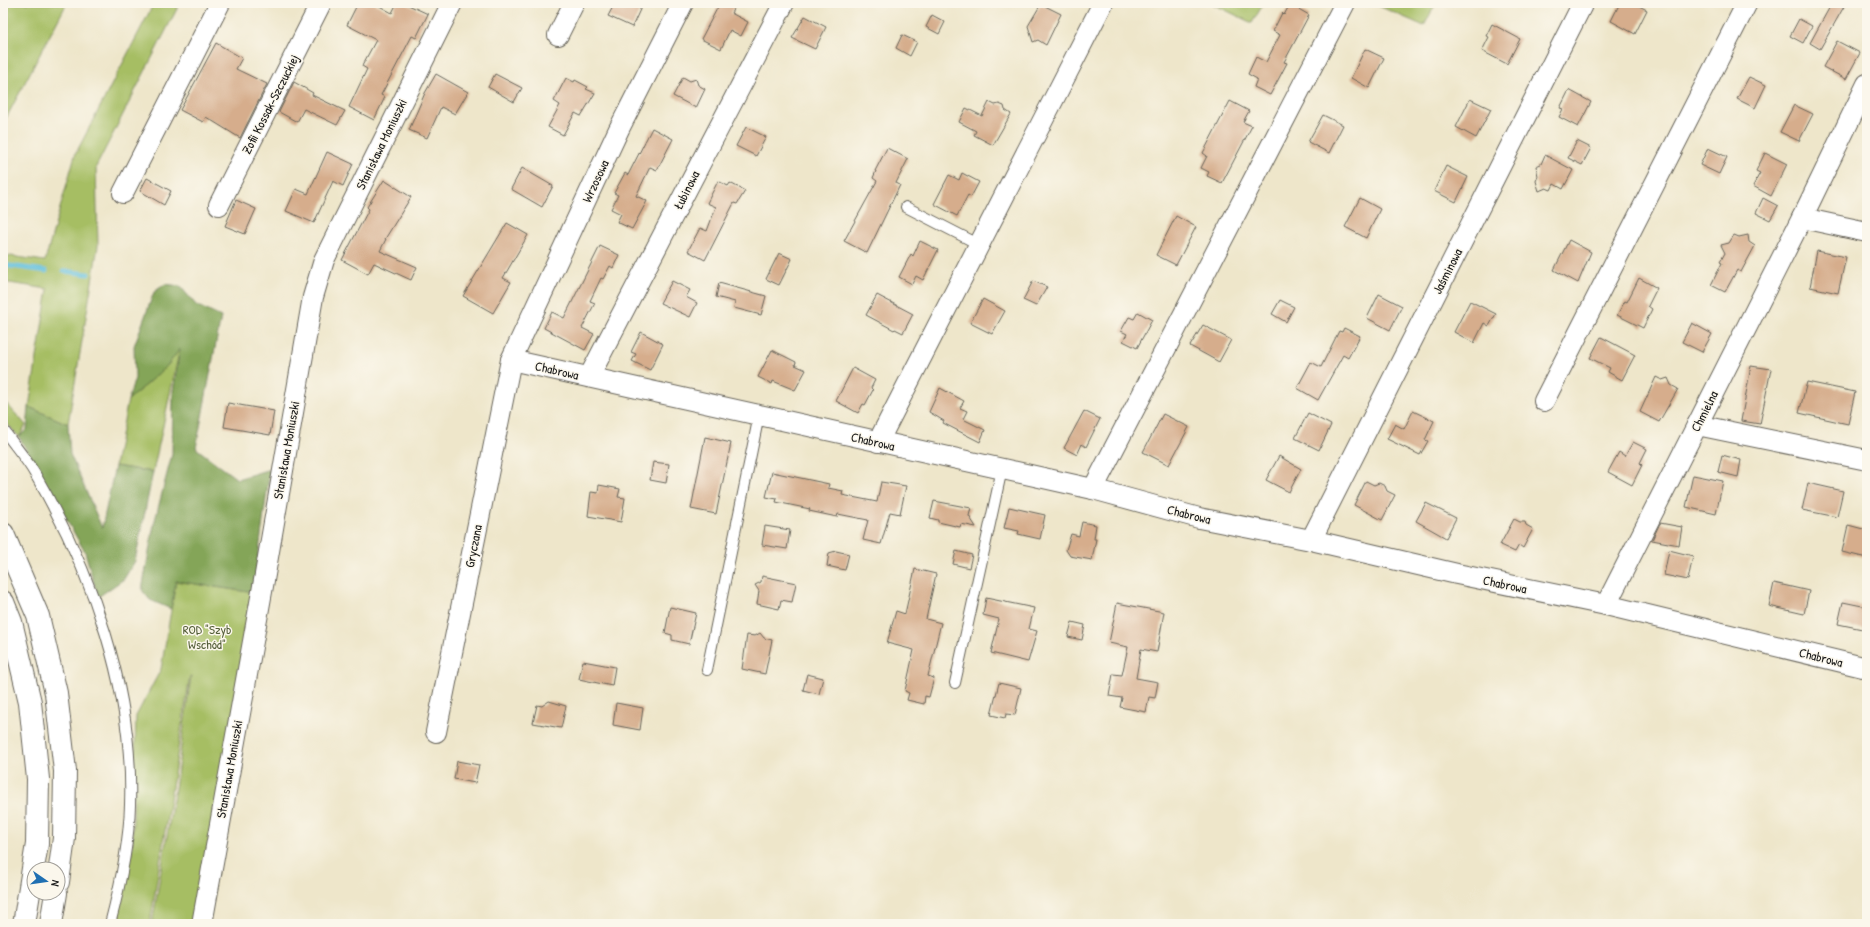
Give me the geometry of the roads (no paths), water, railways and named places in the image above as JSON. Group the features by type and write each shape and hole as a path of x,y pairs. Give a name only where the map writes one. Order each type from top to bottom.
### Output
{"highway":[{"path":"3,534 38,616 56,693 65,771 64,838 61,861"},
{"path":"3,602 12,622 30,702 38,779 37,844 24,924"},
{"path":"51,924 55,901"}],"street":[{"path":"123,193 220,3"},
{"name":"Zofii Kossak-Szczuckiej","path":"219,204 321,3"},
{"name":"Stanisława Moniuszki","path":"202,924 264,586 313,297 324,260 452,3"},
{"path":"558,35 574,3"},
{"name":"Wrzosowa","path":"511,360 619,129 683,3"},
{"name":"Łubinowa","path":"589,378 784,3"},
{"path":"878,442 1103,3"},
{"path":"1093,490 1345,3"},
{"name":"Jaśminowa","path":"1311,540 1583,3"},
{"path":"1544,401 1746,3"},
{"name":"Chmielna","path":"1606,605 1802,218 1867,84"},
{"path":"1802,218 1867,232"},
{"name":"Chabrowa","path":"511,360 1002,469 1093,490 1199,518 1311,540 1457,574 1606,605 1867,668"},
{"name":"Gryczana","path":"436,732 511,360"},
{"path":"1697,425 1867,460"}],"lane":[{"path":"906,208 980,244"},
{"path":"707,670 759,415"},
{"path":"3,429 34,473 76,552 107,637 117,682 129,757 130,805 125,853 110,924"},
{"path":"955,683 1002,469"}],"waterway":[{"path":"3,265 46,271"},
{"path":"64,271 88,274"}],"park label":[{"name":"ROD \"Szyb Wschód\"","path":"207,636"}]}
